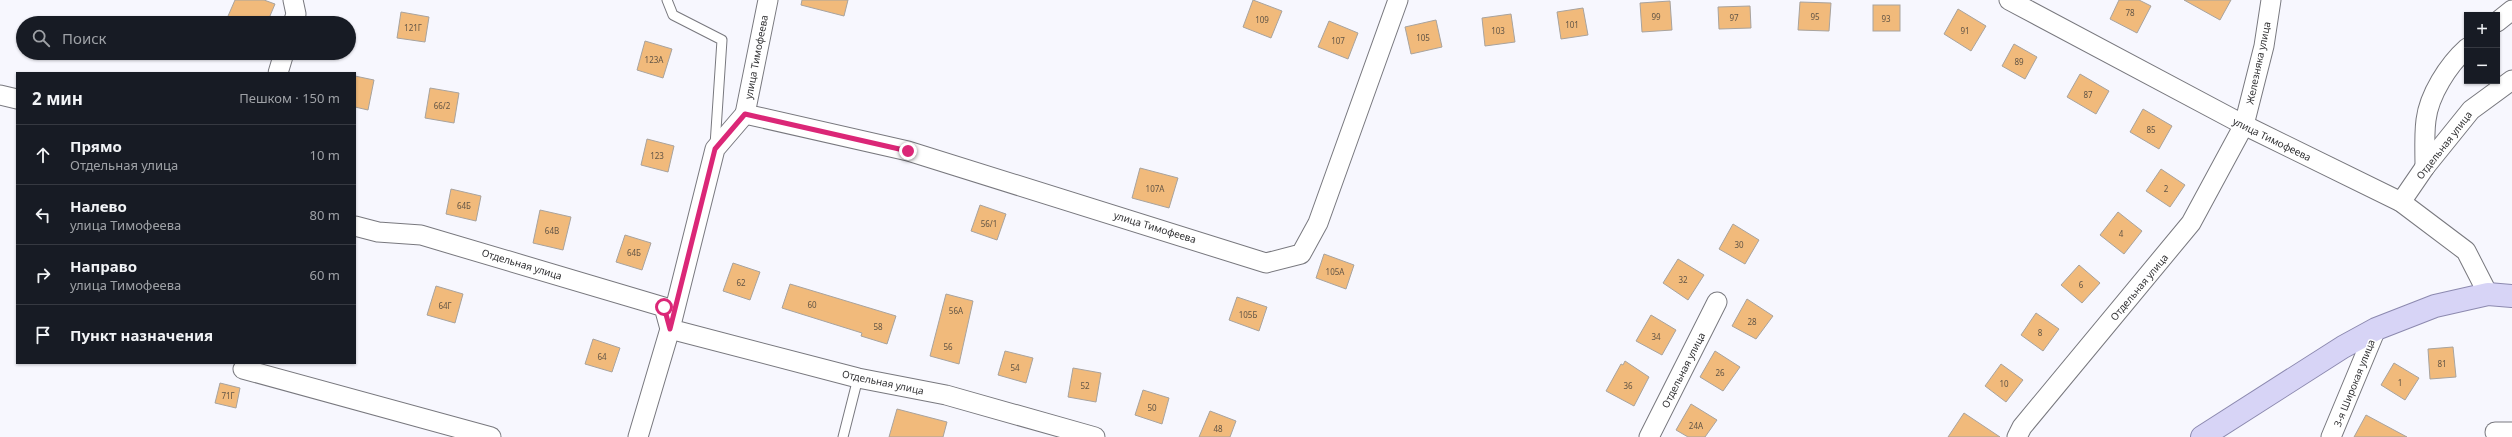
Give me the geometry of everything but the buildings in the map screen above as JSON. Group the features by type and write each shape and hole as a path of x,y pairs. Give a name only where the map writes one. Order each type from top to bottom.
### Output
{"main road":[{"path":"2202,437 2343,347 2376,328 2436,306 2488,294 2512,296"}],"street":[{"path":"293,0 295,16"},
{"name":"улица Тимофеева","path":"670,329 715,149 745,114 768,0"},
{"name":"улица Тимофеева","path":"745,114 908,151 1266,263 1301,254 1318,223 1398,0"},
{"name":"улица Тимофеева","path":"2009,0 2244,125 2401,202 2466,251 2488,294"},
{"name":"Железняка улица","path":"2244,125 2264,46 2271,0"},
{"path":"2500,20 2512,10"},
{"path":"2425,167 2426,119 2434,94 2456,58 2464,51"},
{"path":"278,72 282,60"},
{"name":"Отдельная улица","path":"2401,202 2425,167 2471,110 2512,80"},
{"path":"0,95 16,99"},
{"name":"Отдельная улица","path":"2016,437 2022,427 2191,223 2244,125"},
{"name":"Отдельная улица","path":"356,226 378,232 421,234 664,307 670,329 858,378 946,395 1095,437"},
{"name":"Отдельная улица","path":"1649,437 1717,302"},
{"name":"3-я Широкая улица","path":"2331,437 2376,328"},
{"path":"638,437 670,329"},
{"path":"243,369 491,437"}],"lane":[{"path":"667,0 673,15 722,40 715,149"},
{"path":"843,437 858,378"}],"route":[{"path":"664,307 670,329 715,149 745,114 908,151"}]}
